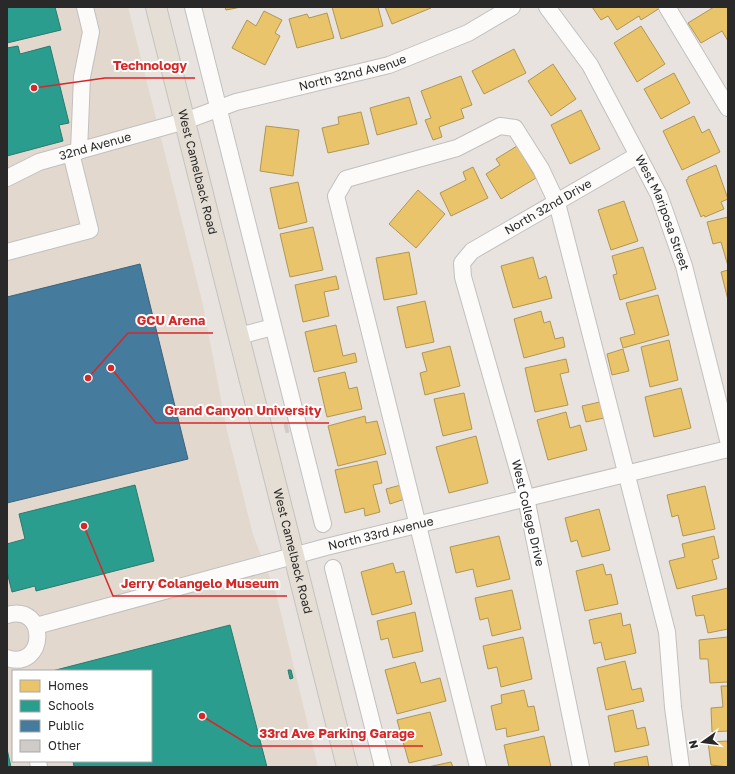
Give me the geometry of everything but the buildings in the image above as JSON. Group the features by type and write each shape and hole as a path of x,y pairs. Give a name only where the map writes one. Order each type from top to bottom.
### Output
{"main road":[{"name":"West Camelback Road","path":"156,7 347,767"}],"street":[{"path":"7,252 90,230 75,152 82,77 92,32 85,7"},
{"path":"193,7 323,524"},
{"name":"North 32nd Avenue","path":"185,121 236,102 389,65 468,34 512,7"},
{"name":"West Mariposa Street","path":"547,7 590,65 659,195 684,266 728,440"},
{"path":"667,7 728,108"},
{"name":"32nd Avenue","path":"7,178 39,162 185,121"},
{"path":"478,767 336,196 346,179 457,148 500,126 514,128 541,169 557,203 667,632 673,707 681,767"},
{"name":"North 32nd Drive","path":"462,263 472,251 638,155"},
{"name":"West College Drive","path":"462,263 463,277 526,498 581,767"},
{"path":"239,336 273,326"},
{"name":"North 33rd Avenue","path":"36,626 294,555 728,449"},
{"path":"333,568 384,767"},
{"path":"7,615 20,613 26,616 36,626 38,640 32,653 11,663"}],"shaded area":[{"path":"7,7 128,7 203,305 227,431 253,535 276,593 318,767 7,767"}],"place":[{"name":"Technology","path":"34,88"},
{"name":"Grand Canyon University","path":"111,368"},
{"name":"GCU Arena","path":"88,378"},
{"name":"Jerry Colangelo Museum","path":"84,526"},
{"name":"33rd Ave Parking Garage","path":"202,716"}]}
